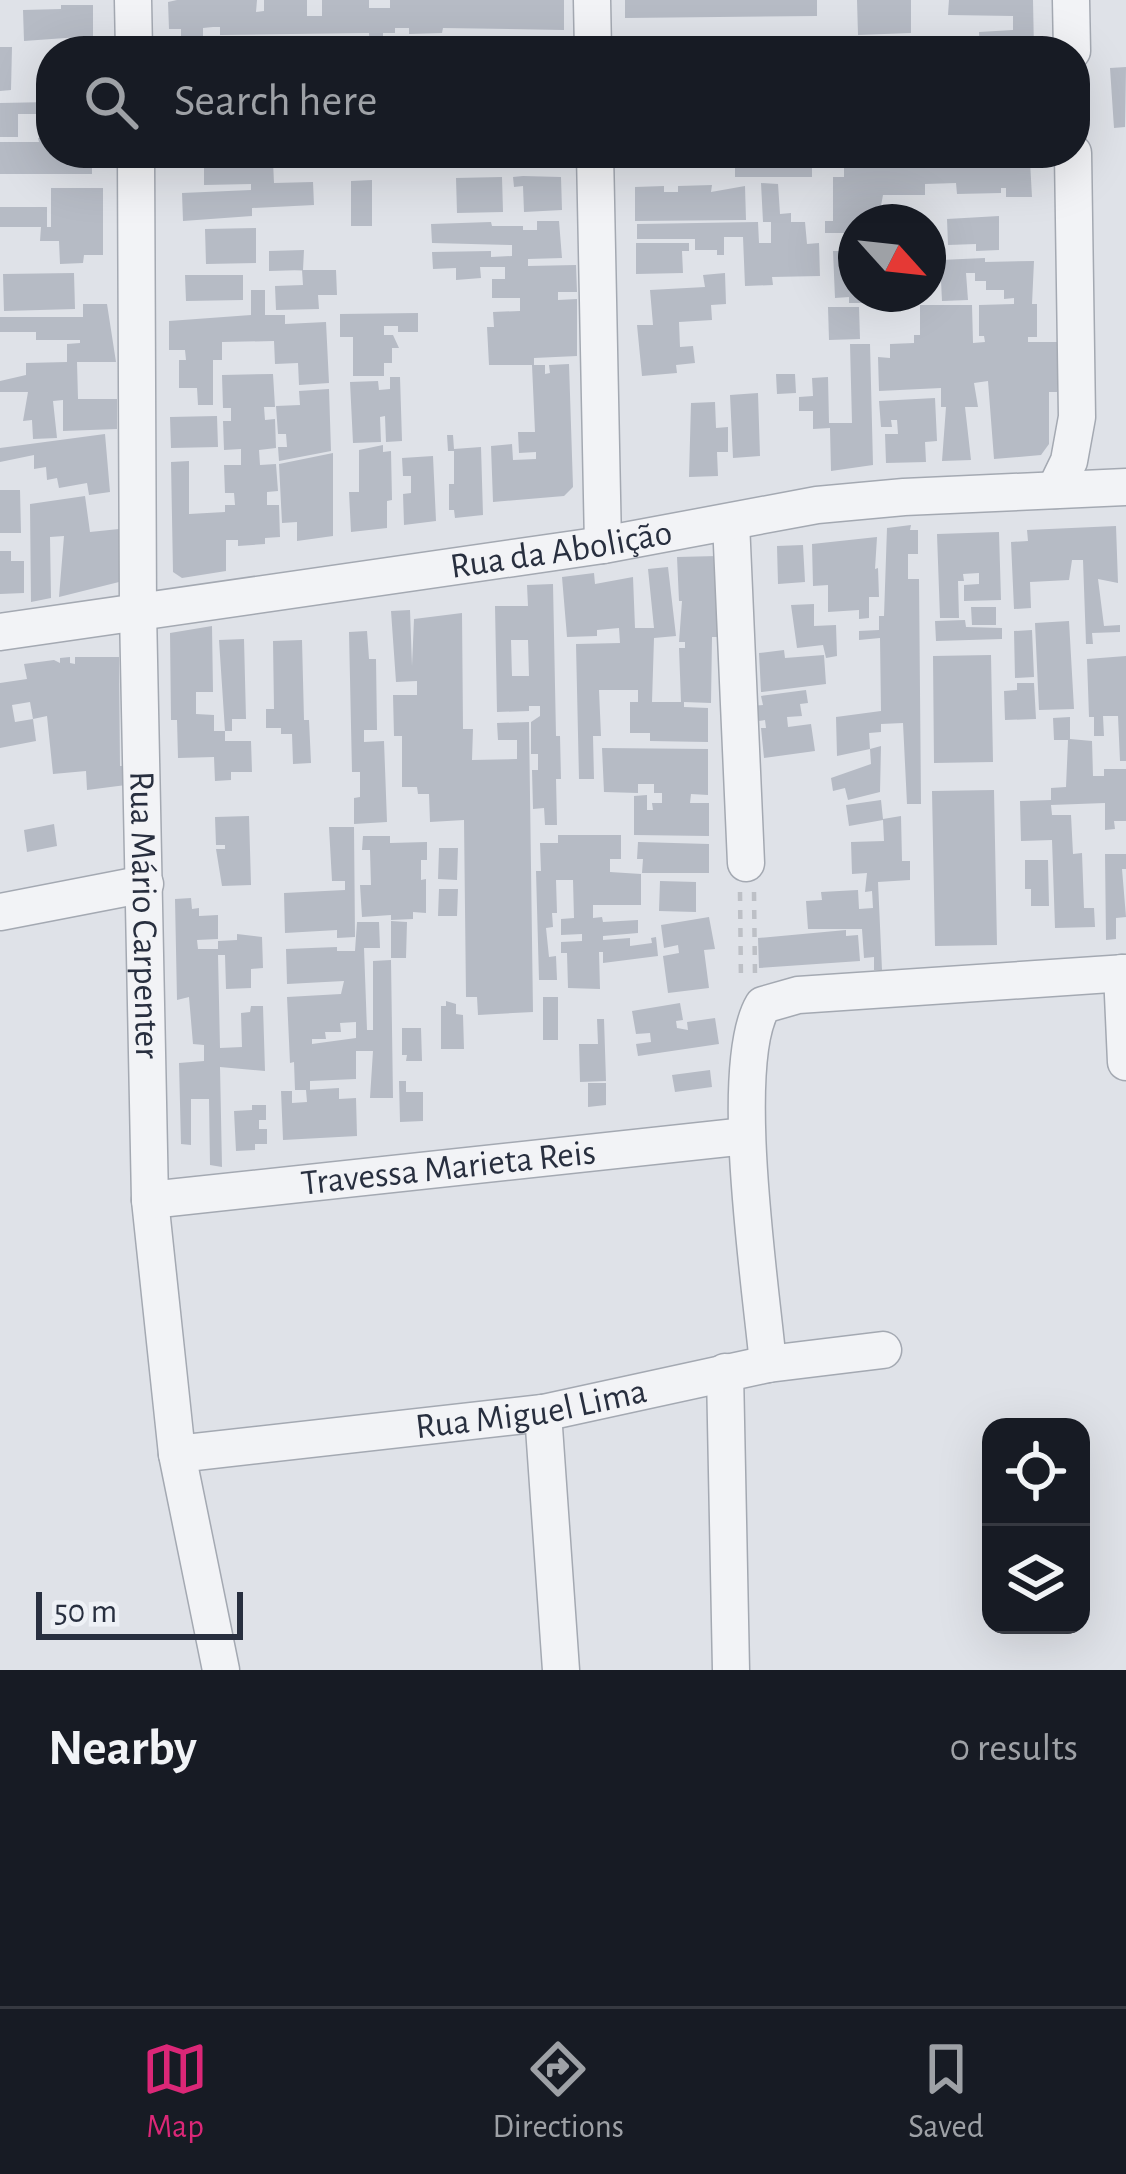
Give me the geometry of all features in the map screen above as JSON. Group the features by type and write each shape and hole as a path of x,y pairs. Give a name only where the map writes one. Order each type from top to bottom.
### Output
{"street":[{"path":"134,0 134,36"},
{"path":"592,0 593,36"},
{"path":"1071,0 1072,36"},
{"name":"Rua Mário Carpenter","path":"136,168 138,594 150,1200 177,1454 221,1670"},
{"path":"595,168 603,545"},
{"path":"1055,490 1069,461 1077,417 1073,168"},
{"path":"1077,417 1096,464 1123,487"},
{"name":"Rua da Abolição","path":"0,632 75,622 138,594 199,603 603,545 817,505 1123,487"},
{"path":"731,522 746,879"},
{"path":"0,653 75,622"},
{"path":"0,912 145,884"},
{"path":"768,1364 746,1136 753,990 798,995 1124,973 1126,1062"},
{"name":"Travessa Marieta Reis","path":"150,1200 746,1136"},
{"name":"Rua Miguel Lima","path":"177,1454 543,1413 768,1364 883,1350"},
{"path":"725,1372 731,1670"},
{"path":"543,1413 561,1670"}],"path":[{"path":"746,879 753,990"},
{"path":"746,879 753,990"}],"building":[{"path":"257,0 256,12 264,11 264,0 307,0 307,16 322,16 322,0 369,0 369,8 390,8 390,0 564,0 564,30 443,28 442,33 409,34 409,28 395,28 395,33 383,36 220,35 220,27 213,27 203,28 203,36 181,36 181,29 169,29 168,2"},
{"path":"625,0 817,0 817,16 625,18"},
{"path":"857,0 911,0 911,33 858,35"},
{"path":"949,0 1033,0 1034,36 979,36 979,32 1013,30 1013,16 948,15"},
{"path":"61,5 93,5 93,36 36,36 36,40 24,41 23,10 61,9"},
{"path":"0,47 12,47 11,90 0,91"},
{"path":"1126,67 1125,127 1114,128 1110,68"},
{"path":"36,102 36,114 18,114 18,137 0,137 0,103"},
{"path":"0,142 36,142 36,168 92,168 92,174 0,174"},
{"path":"204,168 273,168 274,183 313,182 314,205 252,208 252,216 183,221 182,193 251,190 251,184 204,185"},
{"path":"735,168 812,168 812,177 735,177"},
{"path":"844,168 1030,168 1032,197 1006,197 1006,188 1001,193 957,194 956,183 925,184 925,195 883,195 881,204 838,204 838,233 825,233 825,221 833,221 833,177 844,177"},
{"path":"502,177 503,212 457,213 456,178"},
{"path":"513,177 561,177 562,210 524,212 523,186 514,187"},
{"path":"372,180 372,226 351,226 351,181"},
{"path":"761,183 778,184 780,214 791,213 791,222 805,222 807,244 819,243 820,276 772,277 773,285 745,286 743,237 724,237 724,255 717,255 717,250 695,250 695,239 637,239 637,224 758,222 759,243 771,243 771,222 763,222"},
{"path":"712,185 711,192 745,186 746,220 635,221 635,187 664,186 664,192 678,192 678,186"},
{"path":"51,188 103,188 103,255 84,255 83,263 60,264 59,241 40,241 41,227 0,227 0,207 47,207 47,227 51,227"},
{"path":"999,216 999,250 976,251 976,244 948,245 947,219"},
{"path":"537,221 559,221 562,258 528,259 528,266 576,265 577,292 558,292 558,300 577,299 577,356 534,358 534,365 545,365 545,374 550,373 549,365 569,364 573,487 564,496 493,502 491,446 512,444 513,460 536,459 536,452 519,453 518,432 535,432 532,365 489,365 487,327 494,327 493,312 520,311 520,298 492,298 492,279 505,279 505,267 480,267 481,278 456,280 456,268 433,269 432,252 491,251 491,257 512,256 512,245 432,243 431,224 491,222 492,226 537,230"},
{"path":"256,228 256,263 206,264 205,229"},
{"path":"636,243 689,243 689,251 682,251 683,273 636,274"},
{"path":"304,250 303,270 269,271 269,251"},
{"path":"833,251 838,251 838,298"},
{"path":"946,260 1034,261 1032,304 1037,304 1037,337 1028,337 1028,342 1065,342 1066,371 1057,371 1057,392 1049,392 1049,444 1041,455 994,459 988,381 974,383 978,407 965,407 971,460 942,461 946,407 941,407 941,388 879,391 878,357 890,358 890,344 914,343 914,335 920,335 920,312 972,305 973,343 985,342 979,336 979,305 1014,304 1014,298 1004,299 1004,290 986,290 986,281 975,281 975,273 966,273 968,300 946,301"},
{"path":"302,270 336,270 337,295 318,295 319,309 276,310 275,286 303,285"},
{"path":"74,273 75,309 4,311 3,274"},
{"path":"725,273 726,304 711,305 712,320 679,322 680,347 693,346 695,363 676,365 677,373 642,376 637,325 653,325 650,290 705,287 703,275"},
{"path":"185,275 243,275 243,300 186,301"},
{"path":"251,290 265,290 265,315 285,315 285,324 326,322 329,383 299,385 298,363 275,364 274,341 222,342 222,360 213,360 213,405 198,405 197,388 179,388 179,360 186,360 185,350 169,350 169,321 251,315"},
{"path":"83,304 107,304 116,362 77,362 78,399 117,399 117,429 63,431 63,400 53,401 57,438 33,439 32,420 23,421 28,392 0,392 0,381 26,375 26,363 67,362 67,344 80,340 36,340 36,332 0,332 0,317 83,317"},
{"path":"828,307 859,312 860,339 829,340"},
{"path":"418,313 418,332 384,326 384,335 393,335 399,348 392,348 392,363 384,363 384,376 353,376 353,337 340,337 340,314"},
{"path":"850,344 870,344 873,465 831,471 830,428 813,429 813,411 799,411 799,397 813,396 812,378 828,377 829,423 852,423"},
{"path":"273,374 275,407 264,407 265,420 275,419 276,448 259,450 260,465 276,464 278,491 267,492 267,505 279,505 280,537 265,538 265,544 238,546 238,540 226,540 226,571 182,578 173,572 171,462 189,461 189,514 225,512 225,505 235,505 234,493 225,493 224,465 241,465 241,449 224,450 223,421 231,421 231,408 223,408 222,375"},
{"path":"776,374 795,374 796,393 777,394"},
{"path":"390,377 400,377 402,441 386,442 385,416 380,417 381,442 353,443 350,382 378,381 379,390 390,389"},
{"path":"329,389 331,451 279,461 278,447 287,447 286,434 278,434 276,406 300,405 299,391"},
{"path":"758,393 760,456 733,458 730,395"},
{"path":"935,398 937,441 925,442 926,462 886,463 885,434 898,434 897,420 891,420 892,427 881,427 879,401"},
{"path":"715,402 716,428 728,427 728,452 717,452 718,476 689,477 691,403"},
{"path":"217,416 218,447 171,448 170,417"},
{"path":"105,434 110,492 89,495 87,483 59,488 57,478 47,480 46,467 34,469 34,455 0,462 0,448"},
{"path":"447,435 453,435 454,449 481,447 483,515 455,518 454,510 449,510 454,451 448,451"},
{"path":"383,445 383,452 391,451 387,528 351,532 349,492 359,492 359,450"},
{"path":"333,453 333,536 297,541 297,522 282,523 279,464"},
{"path":"433,456 436,521 404,525 403,494 411,493 411,476 403,476 402,458"},
{"path":"0,490 20,490 21,533 0,533"},
{"path":"85,496 90,532 119,529 119,582 59,597 64,536 50,537 51,598 31,602 30,504"},
{"path":"911,525 910,530 918,530 918,554 908,554 908,579 919,579 921,804 907,804 903,723 881,724 881,732 869,733 870,749 837,756 836,717 881,711 880,638 859,640 859,631 879,630 879,616 884,616 887,528"},
{"path":"1116,526 1118,583 1098,579 1104,626 1120,625 1120,632 1092,633 1093,644 1086,644 1083,560 1072,560 1069,580 1030,582 1031,608 1014,609 1011,542 1028,541 1027,530"},
{"path":"999,532 1001,600 964,601 964,585 979,584 979,573 963,574 964,581 958,581 959,618 940,618 937,534"},
{"path":"877,537 879,597 869,597 869,618 859,619 859,610 828,612 828,585 813,586 812,544"},
{"path":"803,545 805,582 778,584 777,546"},
{"path":"0,551 11,551 11,561 24,561 24,593 0,594"},
{"path":"717,556 711,703 684,702 684,707 708,708 708,742 650,741 650,733 630,733 630,702 638,702 638,690 599,690 601,736 593,736 594,779 579,779 576,644 620,643 619,628 597,630 597,636 567,637 562,577 594,573 595,584 633,577 635,628 654,628 648,569 668,567 676,636 654,638 652,702 681,702 679,648 685,648 685,642 679,642 682,601 677,557"},
{"path":"553,584 561,779 556,779 557,825 545,825 544,808 533,809 532,770 538,770 538,754 531,754 531,722 540,716 540,706 497,712 495,606 528,606 527,585","holes":["511,640 528,640 529,676 512,676"]},
{"path":"814,604 814,626 836,625 837,656 826,658 823,645 797,648 791,605"},
{"path":"971,607 996,607 996,625 972,625"},
{"path":"410,610 412,666 414,619 462,613 463,729 473,729 472,760 517,759 517,740 498,740 497,723 529,722 533,1012 478,1015 477,997 466,997 464,820 430,822 429,794 418,794 417,787 402,787 402,736 394,736 393,695 417,695 417,681 396,682 391,611"},
{"path":"965,620 966,627 1002,628 1002,639 936,641 935,621"},
{"path":"1069,621 1074,709 1039,710 1035,623"},
{"path":"212,626 213,692 196,692 196,714 214,715 214,731 225,731 225,741 251,741 252,772 231,772 231,780 215,781 214,757 178,758 177,720 171,720 170,633"},
{"path":"1032,630 1034,677 1015,678 1014,631"},
{"path":"367,631 369,659 376,659 377,730 364,730 364,742 384,741 387,822 354,824 360,772 352,772 349,632"},
{"path":"244,639 246,719 232,719 232,731 225,731 219,640"},
{"path":"302,640 304,720 309,720 311,763 293,764 292,734 266,728 266,709 274,709 273,641"},
{"path":"784,650 785,658 824,655 826,684 761,692 759,653"},
{"path":"991,655 993,762 934,763 933,656"},
{"path":"1126,656 1126,761 1120,761 1118,716 1103,716 1104,736 1094,736 1087,659"},
{"path":"70,657 75,664 75,657 119,657 120,766 127,766 126,785 87,790 86,771 53,774 47,716 33,719 36,741 0,748 0,683 27,679 24,664 60,663 60,658","holes":["30,702 33,719 15,722 12,705"]},
{"path":"1017,683 1034,683 1036,719 1005,720 1004,691 1017,690"},
{"path":"806,690 808,703 800,704 802,716 787,717 788,727 811,724 815,751 764,758 761,728 766,728 765,720 751,722 750,706 763,705 761,696"},
{"path":"1070,717 1070,739 1092,741 1093,776 1104,776 1104,769 1126,769 1126,821 1114,821 1115,829 1105,830 1105,803 1051,805 1052,815 1071,815 1073,854 1082,853 1084,908 1094,908 1095,927 1055,928 1052,840 1021,841 1020,801 1051,800 1051,788 1066,787 1068,740 1054,740 1053,718"},
{"path":"881,746 880,792 848,800 845,788 833,791 831,778 871,764 870,749"},
{"path":"602,748 708,749 708,795 691,794 690,803 709,803 709,836 634,835 634,796 647,795 647,810 653,810 652,803 662,803 662,793 654,793 654,784 638,784 638,793 604,792"},
{"path":"994,790 997,945 935,946 932,791"},
{"path":"881,800 883,819 901,816 902,861 910,861 910,880 878,882 882,970 874,970 874,957 864,958 862,929 808,929 806,901 822,900 821,892 858,890 859,909 873,908 872,891 865,892 867,873 852,874 851,842 884,841 883,820 849,826 846,805"},
{"path":"249,816 251,885 222,886 216,849 225,849 225,845 216,845 215,817"},
{"path":"54,824 57,846 27,852 24,830"},
{"path":"329,827 354,827 355,937 337,938 337,930 285,933 284,893 345,890 345,881 332,881"},
{"path":"558,835 621,835 621,859 610,859 610,872 641,874 641,905 593,905 593,918 638,920 638,933 603,936 603,940 630,938 630,946 652,943 651,938 656,937 658,956 603,963 603,952 599,952 600,989 568,988 567,953 561,953 561,942 582,941 582,934 561,935 561,919 574,918 573,880 556,880 557,913 552,913 553,927 546,928 549,957 556,956 557,980 539,980 536,871 541,871 540,843 558,843"},
{"path":"363,836 390,836 390,843 427,842 427,860 421,860 426,913 413,912 413,919 362,917 360,885 371,885 370,850 362,850"},
{"path":"638,842 709,844 709,873 642,873"},
{"path":"439,848 458,848 457,880 438,879"},
{"path":"1105,854 1126,854 1126,869 1122,869 1126,917 1116,918 1116,939 1106,940"},
{"path":"1025,860 1048,860 1049,906 1031,906 1031,889 1025,889"},
{"path":"660,881 696,882 696,912 659,911"},
{"path":"439,889 458,889 457,916 438,916"},
{"path":"191,898 199,916 218,915 218,939 197,940 198,949 218,949 218,941 237,940 237,934 262,937 263,968 251,969 251,988 226,989 225,955 218,955 220,1048 242,1047 241,1013 250,1012 251,1006 263,1006 265,1071 220,1067 222,1167 210,1165 209,1099 191,1099 191,1145 181,1144 179,1063 204,1061 204,1045 193,1044 189,997 177,1000 175,899"},
{"path":"709,917 715,949 704,950 709,988 668,993 663,956 679,953 678,945 664,948 661,925"},
{"path":"391,921 407,922 406,958 391,958"},
{"path":"357,922 379,922 380,948 364,948 367,1030 373,1030 373,961 391,960 393,1098 370,1098 373,1051 356,1051 356,1079 310,1081 310,1090 295,1090 287,997 341,994 344,981 287,984 286,949 355,951","holes":["356,1022 356,1038 312,1044 312,1039 326,1039 325,1032 341,1032 340,1023"]},
{"path":"846,930 846,936 858,935 860,961 759,968 758,938"},
{"path":"543,997 558,997 558,1040 543,1040"},
{"path":"446,1001 456,1004 456,1014 463,1015 464,1049 441,1049 441,1006"},
{"path":"680,1003 683,1020 676,1021 677,1028 688,1030 687,1022 715,1018 719,1044 638,1056 636,1044 651,1042 650,1033 636,1034 632,1011"},
{"path":"597,1019 604,1019 606,1081 580,1082 579,1044 598,1044"},
{"path":"402,1028 421,1028 422,1061 406,1061 407,1055 402,1055"},
{"path":"710,1070 712,1087 675,1092 672,1075"},
{"path":"399,1081 406,1081 406,1092 423,1092 423,1121 400,1122"},
{"path":"588,1083 606,1083 606,1105 588,1107"},
{"path":"339,1088 339,1099 356,1098 357,1136 283,1140 281,1091 292,1091 292,1103 307,1102 306,1090"},
{"path":"252,1105 266,1105 266,1120 259,1120 259,1129 267,1129 267,1144 236,1151 234,1111 252,1110"}]}
